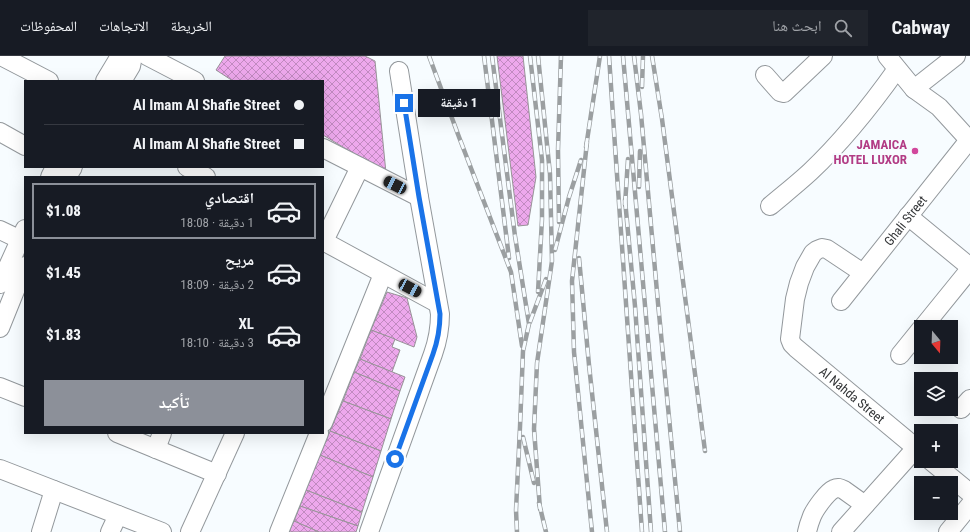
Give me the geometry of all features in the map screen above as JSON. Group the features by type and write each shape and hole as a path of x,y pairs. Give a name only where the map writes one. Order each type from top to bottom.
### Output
{"street":[{"path":"1,56 47,80"},
{"path":"106,80 117,61 122,56"},
{"path":"123,80 131,66 133,56"},
{"path":"147,56 193,80"},
{"path":"765,76 780,92 784,93 823,56"},
{"path":"914,89 956,56"},
{"path":"770,206 809,174 854,126 875,100 892,63 914,89 939,107 967,134"},
{"path":"369,532 438,342 440,328 440,314 419,197 399,71"},
{"path":"0,132 24,145"},
{"name":"Ghali Street","path":"841,301 908,216 967,134"},
{"path":"324,149 419,197"},
{"path":"324,240 360,167"},
{"path":"189,168 204,176"},
{"path":"908,216 970,268 929,320"},
{"path":"0,230 23,237 0,284"},
{"path":"324,243 437,303"},
{"name":"Al Nahda Street","path":"863,273 827,249 822,248 813,252 799,283 790,339 796,348 914,447"},
{"path":"0,328 24,271"},
{"path":"324,421 383,274"},
{"path":"900,356 914,339"},
{"path":"0,387 24,397"},
{"path":"122,434 159,441 217,474"},
{"path":"190,532 235,434"},
{"path":"279,532 319,434"},
{"path":"841,532 914,454"},
{"path":"940,468 970,493"},
{"path":"0,470 162,532"},
{"path":"807,532 812,517 820,502 835,488 844,490 865,505"},
{"path":"41,532 54,490"},
{"path":"948,532 970,505"},
{"path":"110,532 118,515"}],"building":[{"path":"225,56 365,56 375,61 386,173 324,136 324,80 231,80 216,70"},
{"path":"497,56 523,56 536,177 528,225 518,226"},
{"path":"387,292 407,298 417,337 414,347 371,330"},
{"path":"371,330 395,339 392,347 400,350 392,372 360,359"},
{"path":"360,359 405,377 400,391 354,372"},
{"path":"354,372 400,391 391,419 343,401"},
{"path":"343,401 391,419 381,451 330,431"},
{"path":"330,431 381,451 373,477 320,455"},
{"path":"320,455 373,477 362,512 306,490"},
{"path":"306,490 362,512 358,526 300,506"},
{"path":"300,506 358,526 356,532 319,532 294,521"},
{"path":"294,521 319,532 289,532"}],"railway":[{"path":"429,56 511,272 522,346"},
{"path":"484,56 509,258"},
{"path":"492,56 515,236 529,324 523,351 516,510 517,532"},
{"path":"530,56 542,160 542,219 538,292"},
{"path":"538,56 550,174 552,261 537,363 534,429 540,509"},
{"path":"559,222 558,150 561,56"},
{"path":"586,147 600,56"},
{"path":"609,56 642,532"},
{"path":"623,56 665,532"},
{"path":"634,56 641,114 680,532"},
{"path":"642,87 643,56"},
{"path":"652,56 662,119 705,451"},
{"path":"587,142 572,281 574,352 592,532"},
{"path":"639,187 640,151"},
{"path":"625,205 628,159"},
{"path":"555,250 569,197 581,160"},
{"path":"625,200 635,306 651,532"},
{"path":"579,258 607,532"},
{"path":"530,322 546,279"},
{"path":"523,437 534,483"},
{"path":"539,503 546,532"}],"place":[{"name":"JAMAICA HOTEL LUXOR","path":"915,151"}],"route":[{"path":"395,459 438,342 440,328 440,314 404,103"}]}
